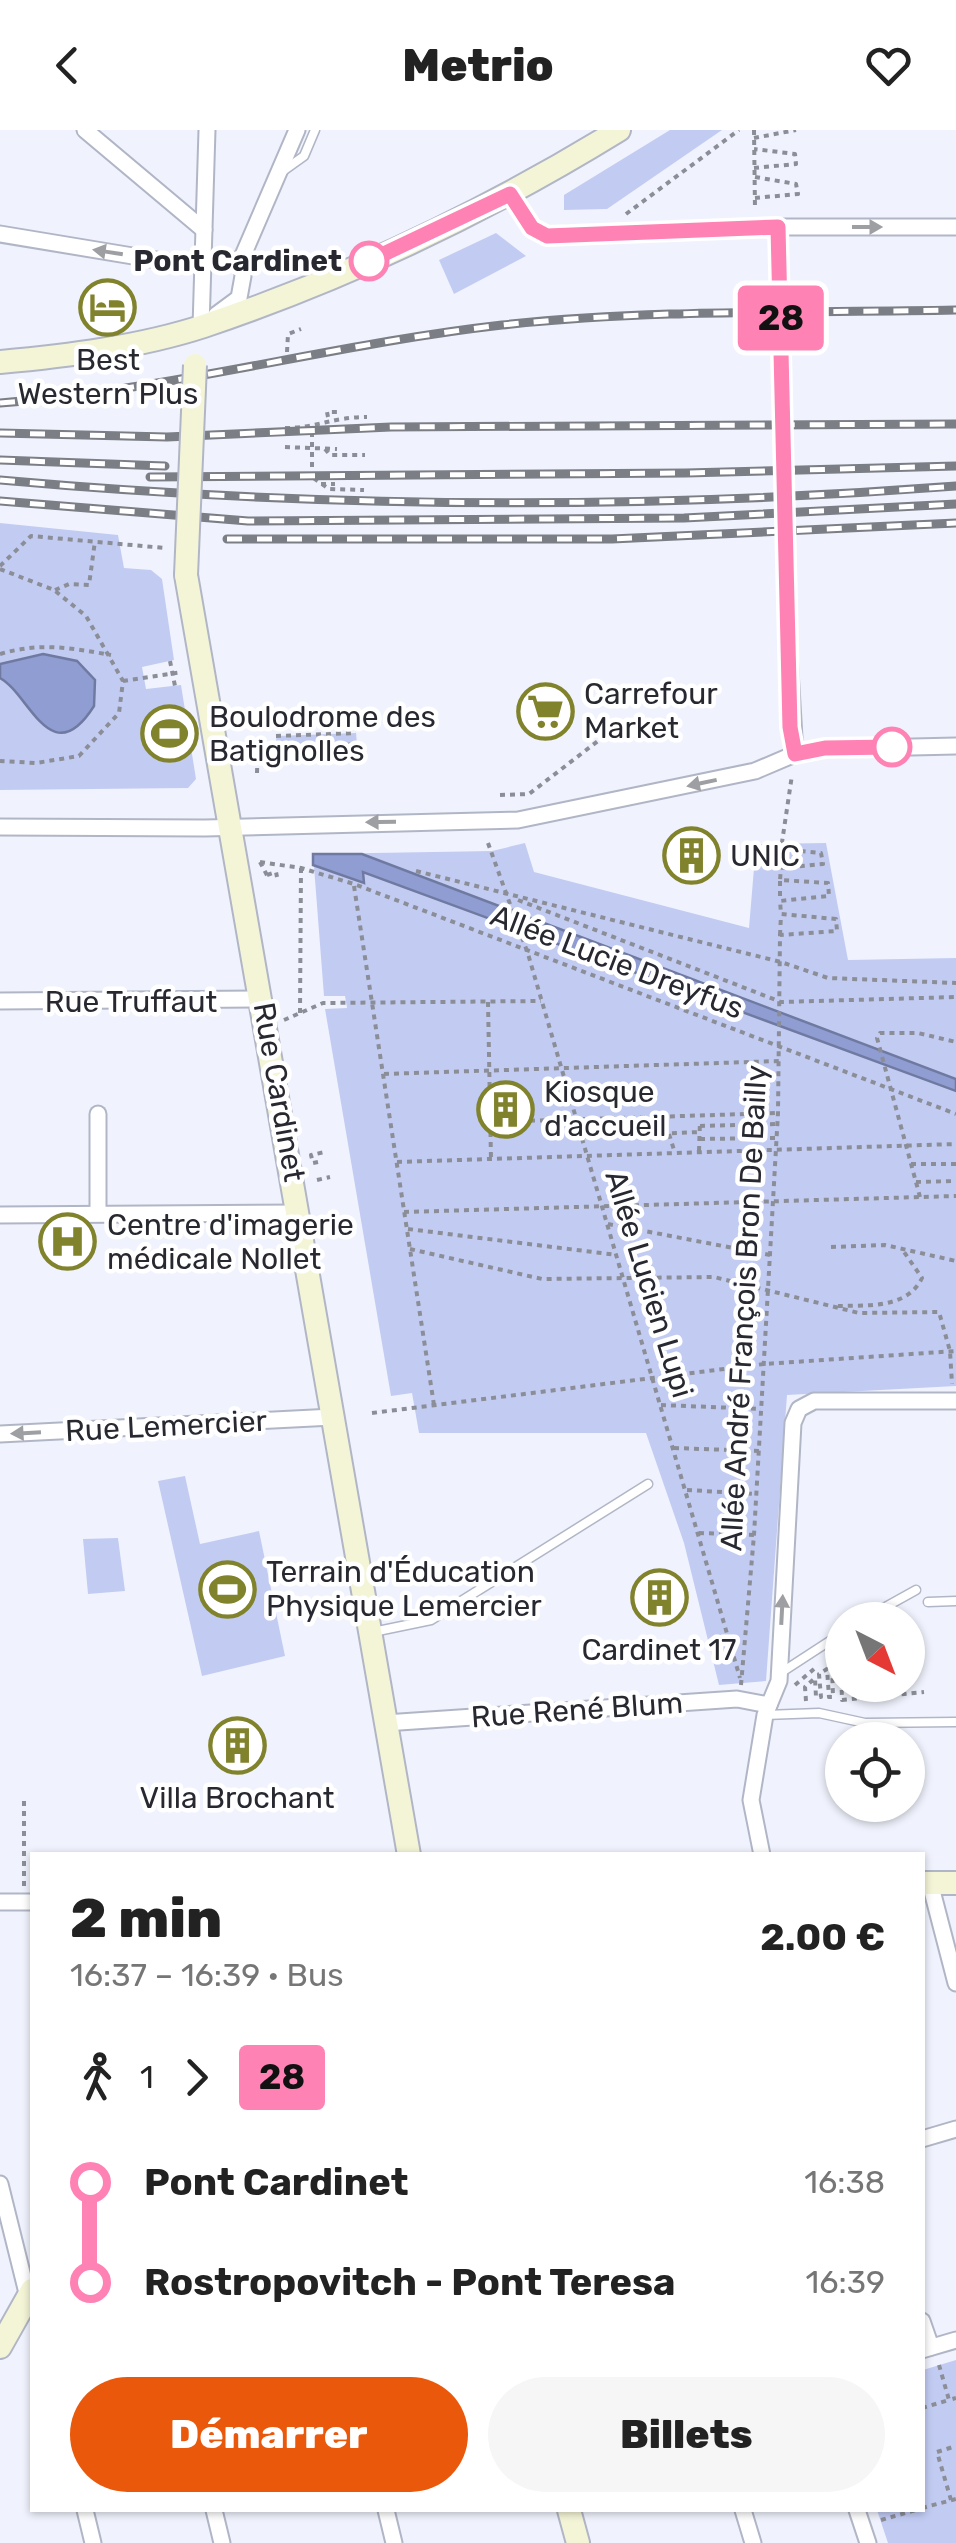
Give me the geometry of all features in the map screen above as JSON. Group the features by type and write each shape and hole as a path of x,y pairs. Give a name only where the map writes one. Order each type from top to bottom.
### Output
{"main road":[{"path":"0,362 201,327 347,270 510,194 619,130"},
{"name":"Rue Cardinet","path":"201,327 195,364 186,575 408,1852"},
{"path":"926,1883 956,1882"},
{"path":"0,2347 30,2302"},
{"path":"570,2512 578,2543"}],"street":[{"path":"84,130 204,230"},
{"path":"201,327 207,130"},
{"path":"201,327 239,298 244,276 240,260 296,130"},
{"path":"510,194 532,228 547,236 778,227 956,227"},
{"path":"778,227 788,637 795,754"},
{"path":"0,234 176,262 240,260"},
{"path":"0,827 518,820 755,771 795,754 825,748 956,746"},
{"name":"Rue Truffaut","path":"0,1001 262,999"},
{"path":"98,1114 98,1213"},
{"path":"0,1214 300,1214"},
{"path":"761,1852 751,1800 772,1696 793,1423 799,1410 814,1401 953,1400"},
{"name":"Rue Lemercier","path":"0,1434 333,1417"},
{"name":"Rue René Blum","path":"385,1723 772,1696"},
{"path":"926,1883 956,1983"},
{"path":"0,1902 29,1902"},
{"path":"925,2138 956,2130"},
{"path":"0,2184 30,2296"},
{"path":"927,2349 956,2340"},
{"path":"85,2512 93,2543"},
{"path":"214,2512 222,2543"},
{"path":"386,2512 394,2543"},
{"path":"744,2512 753,2543"},
{"path":"859,2512 868,2543"}],"lane":[{"path":"279,174 304,156 315,130"},
{"path":"370,1632 431,1620 648,1484"},
{"path":"894,1602 916,1590"},
{"path":"928,1602 956,1601"},
{"path":"825,1648 772,1696 819,1713 865,1723 956,1722"}],"path":[{"path":"624,216 739,130"},
{"path":"754,130 755,213"},
{"path":"754,138 796,130"},
{"path":"754,149 795,154 796,164 754,168"},
{"path":"755,177 796,184 798,194 755,198"},
{"path":"289,347 288,334 301,329"},
{"path":"330,417 328,412 339,412"},
{"path":"284,428 312,428 330,417 367,417"},
{"path":"312,428 312,477"},
{"path":"285,447 337,449"},
{"path":"325,449 330,455 365,454"},
{"path":"284,477 312,477 328,489 364,490"},
{"path":"321,484 336,484"},
{"path":"0,762 36,764 79,756 119,712 124,681 96,628 54,590 0,568 32,536 166,548"},
{"path":"54,590 68,584 89,585 95,542"},
{"path":"0,654 28,646 70,645 112,656"},
{"path":"170,661 175,686"},
{"path":"124,681 182,672"},
{"path":"276,736 356,733"},
{"path":"500,795 529,794 607,734"},
{"path":"257,773 258,738"},
{"path":"278,751 357,745"},
{"name":"Allée André François Bron De Bailly","path":"741,1682 757,1494 778,1113 781,848 795,754"},
{"name":"Allée Lucien Lupi","path":"488,843 528,954 741,1682"},
{"path":"781,848 821,853 822,864 781,868"},
{"name":"Allée Lucie Dreyfus","path":"277,877 276,872 268,877 260,862 301,868 354,884 528,954 956,1114"},
{"path":"300,1013 301,868"},
{"path":"416,871 781,962 828,978 956,983"},
{"path":"780,880 828,883 828,896 780,901"},
{"path":"354,884 434,1405"},
{"path":"510,897 781,1002 956,997"},
{"path":"780,936 837,931 836,918 781,914"},
{"path":"280,1022 323,1002 542,1001"},
{"path":"488,1002 491,1160"},
{"path":"920,1197 879,1046 880,1033 894,1031 956,1042"},
{"path":"384,1074 780,1061"},
{"path":"490,1122 778,1113"},
{"path":"582,1137 776,1124"},
{"path":"700,1130 776,1138"},
{"path":"699,1154 700,1130"},
{"path":"669,1134 676,1154"},
{"path":"396,1162 955,1144 956,1152"},
{"path":"318,1162 313,1163 311,1155 325,1152"},
{"path":"910,1164 956,1164"},
{"path":"318,1180 330,1177"},
{"path":"916,1182 956,1181"},
{"path":"404,1212 956,1196"},
{"path":"608,1224 770,1255"},
{"path":"407,1228 617,1255"},
{"path":"831,1248 852,1244 902,1248 956,1261"},
{"path":"828,1306 895,1302 916,1290 922,1278 919,1268 902,1248"},
{"path":"410,1249 528,1278 571,1282 694,1275 768,1288 858,1312 939,1312 953,1351 953,1400"},
{"path":"372,1413 764,1364 953,1351"},
{"path":"662,1406 761,1409"},
{"path":"674,1448 759,1451"},
{"path":"686,1490 757,1494"},
{"path":"699,1533 754,1535"},
{"path":"772,1696 795,1685 825,1661"},
{"path":"772,1696 806,1701 805,1687 815,1678 816,1697 820,1697 819,1674 825,1670"},
{"path":"24,1801 29,1902"},
{"path":"938,2365 948,2400"},
{"path":"925,2407 956,2398"},
{"path":"925,2507 953,2499 937,2452 956,2446"},
{"path":"881,2520 909,2512"}],"shaded area":[{"path":"670,130 722,130 607,209 564,210 564,195"},
{"path":"496,233 526,256 454,294 439,260"},
{"path":"0,523 118,535 124,568 151,570 162,579 174,660 142,667 146,689 181,685 196,779 188,788 0,790"},
{"path":"43,654 77,661 95,680 94,706 79,725 65,732 53,731 42,723 0,678 0,664"},
{"path":"356,733 357,744 277,750 276,736"},
{"path":"525,843 534,872 749,928 756,844 826,843 848,960 956,958 956,1386 787,1395 766,1681 719,1685 684,1543 646,1433 419,1433 412,1393 391,1396 325,1009 347,1008 345,996 324,996 313,854 492,851"},
{"path":"313,854 362,854 956,1079 956,1091 363,872 364,883 313,865"},
{"name":"Terrain d'Éducation Physique Lemercier","path":"185,1476 200,1544 259,1531 285,1656 202,1676 158,1481"},
{"path":"118,1538 125,1591 88,1594 83,1539"},
{"path":"956,2360 956,2543 888,2543 878,2512 925,2512 925,2369"}],"railway":[{"path":"0,403 126,388 376,343 502,325 672,314 956,310"},
{"path":"0,433 167,437 391,427 956,424"},
{"path":"0,460 165,466"},
{"path":"150,477 686,473 956,466"},
{"path":"0,480 238,496 478,502 718,499 956,486"},
{"path":"0,501 248,521 684,518 956,504"},
{"path":"227,539 612,539 956,523"}],"bus line":[{"name":"28","path":"369,261 510,194 532,228 547,236 778,227 790,727 795,754 825,748 892,747"}],"place":[{"name":"Pont Cardinet","path":"369,261"},
{"name":"Best Western Plus","path":"108,308"},
{"name":"Carrefour Market","path":"545,711"},
{"name":"Boulodrome des Batignolles","path":"170,734"},
{"name":"UNIC","path":"691,856"},
{"name":"Kiosque d'accueil","path":"505,1109"},
{"name":"Centre d'imagerie médicale Nollet","path":"68,1242"},
{"name":"Terrain d'Éducation Physique Lemercier","path":"227,1589"},
{"name":"Cardinet 17","path":"659,1598"},
{"name":"Villa Brochant","path":"237,1746"}]}
